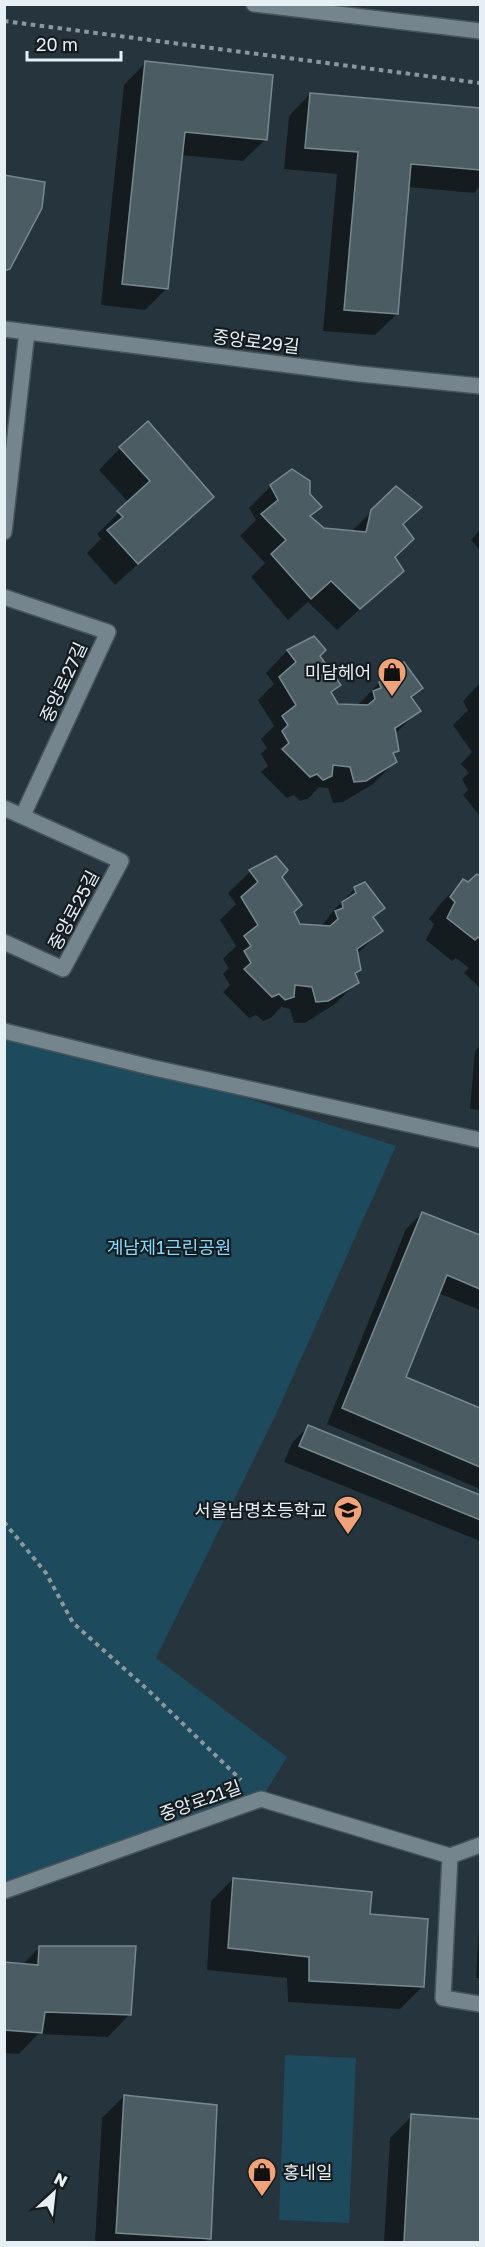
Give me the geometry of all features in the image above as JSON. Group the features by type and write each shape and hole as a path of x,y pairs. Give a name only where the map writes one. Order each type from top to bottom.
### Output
{"street":[{"path":"254,4 480,31"},
{"name":"중앙로29길","path":"4,329 360,374 480,386"},
{"path":"4,532 27,332"},
{"name":"중앙로27길","path":"4,597 108,632 23,815"},
{"name":"중앙로25길","path":"4,808 121,861 63,969 4,942"},
{"path":"4,1031 150,1067 480,1140"},
{"name":"중앙로21길","path":"4,1891 261,1799 450,1856"},
{"path":"480,1845 450,1856 443,1998 480,2004"}],"path":[{"path":"4,21 480,83"},
{"path":"4,1522 46,1573 73,1623 148,1690 261,1799"}],"green space":[{"name":"계남제1근린공원","path":"5,1031 150,1067 396,1146 277,1412 156,1658 287,1757 261,1799 5,1891"},
{"path":"285,2055 356,2058 349,2223 279,2220"}],"building":[{"path":"145,61 273,75 267,140 185,132 168,289 122,284"},
{"path":"310,93 480,108 480,170 411,164 398,314 344,310 358,152 305,148"},
{"path":"4,175 45,182 42,208 10,269 4,271"},
{"path":"148,421 214,497 138,564 107,530 123,517 117,511 150,481 119,447"},
{"path":"292,469 310,481 310,494 322,507 310,516 324,528 366,532 371,510 396,486 422,507 403,524 414,539 395,557 404,571 360,609 331,581 311,599 271,554 286,540 261,514 278,500 270,485"},
{"path":"314,636 326,650 320,656 341,685 331,692 338,704 368,705 375,699 373,691 381,688 379,682 393,672 392,667 404,662 423,688 411,697 421,711 395,728 399,751 393,753 397,762 366,781 354,782 350,767 333,765 332,776 323,780 317,774 310,777 282,749 289,743 282,731 288,725 282,716 296,705 279,677 296,662 287,650"},
{"path":"276,856 288,870 282,877 302,905 294,912 300,924 330,926 338,919 335,911 343,908 342,902 356,893 354,887 365,882 385,908 373,917 383,931 357,949 361,970 355,973 359,983 328,1001 316,1002 312,987 295,985 294,997 285,1000 279,994 272,997 244,969 251,963 244,951 251,946 244,936 258,925 241,897 258,882 249,870"},
{"path":"477,874 480,876 480,939 478,937 475,940 447,918 455,902 450,897 463,879 468,882"},
{"path":"422,1212 480,1235 480,1289 447,1275 406,1377 480,1408 480,1467 342,1408"},
{"path":"308,1425 480,1495 480,1520 299,1446"},
{"path":"233,1878 372,1892 370,1914 428,1919 424,1987 309,1981 309,1957 228,1948"},
{"path":"39,1946 136,1946 131,2015 45,2012 42,2033 4,2030 4,1962 38,1965"},
{"path":"124,2095 217,2105 211,2239 116,2233"},
{"path":"411,2114 480,2119 480,2242 404,2242"}],"place":[{"name":"미담헤어","path":"392,698"},
{"name":"서울남명초등학교","path":"348,1536"},
{"name":"홍네일","path":"262,2198"}]}
